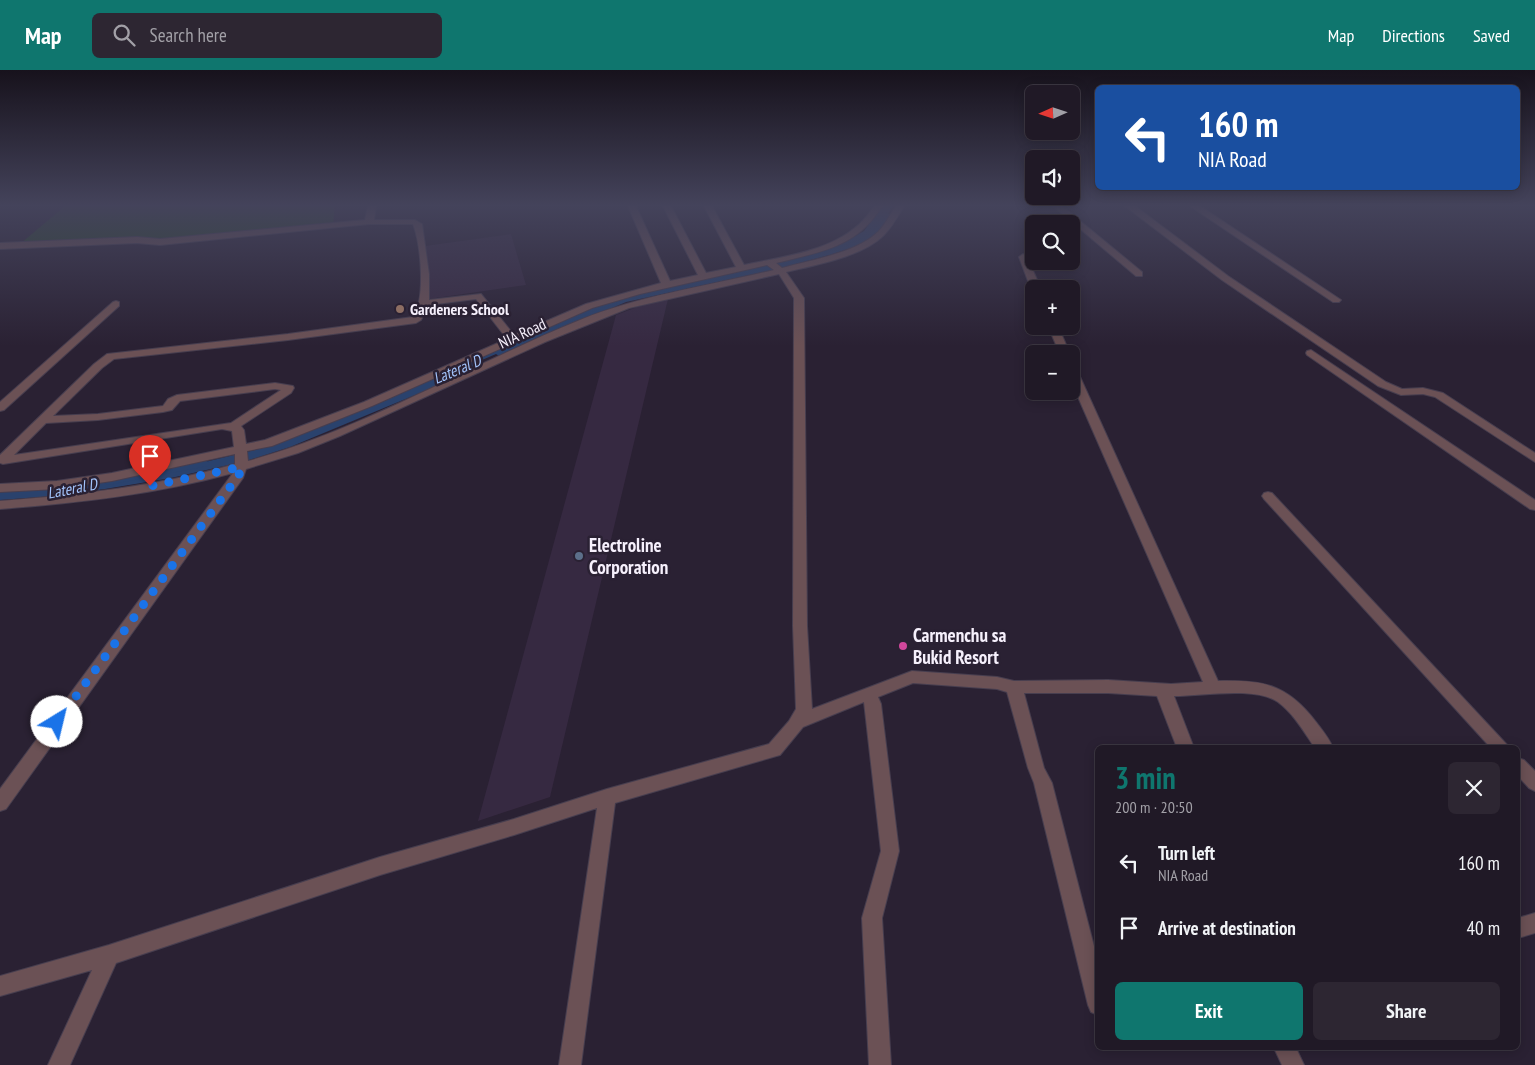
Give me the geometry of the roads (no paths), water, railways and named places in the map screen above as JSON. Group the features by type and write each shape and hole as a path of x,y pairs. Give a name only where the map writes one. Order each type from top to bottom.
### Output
{"street":[{"path":"2,461 98,366 111,356 407,323 416,320 421,316 424,303 422,252"},
{"path":"653,252 667,285"},
{"path":"691,252 704,277"},
{"path":"733,252 742,269"},
{"path":"0,488 49,493 160,468 241,458 268,443 507,350 512,339 583,315 615,297 742,269 775,267 813,252"},
{"name":"NIA Road","path":"0,505 49,493 176,482 241,458 294,450 340,432 583,315 840,252"},
{"path":"1113,252 1139,274"},
{"path":"1193,252 1225,278 1382,384 1401,392 1423,391 1439,395 1535,458"},
{"path":"1264,252 1336,300"},
{"path":"1022,257 1032,280"},
{"path":"0,986 109,955 380,866 514,827 607,797 774,750 797,722 804,710 800,626 799,298 775,267"},
{"path":"424,303 478,296 512,339"},
{"path":"0,408 116,304"},
{"path":"1311,353 1535,506"},
{"path":"2,461 154,436 234,426 289,388 275,386 177,398 172,401 168,408 163,409 98,417 44,420"},
{"path":"1080,388 1213,688"},
{"path":"0,803 239,475 241,458 238,430 234,426"},
{"path":"1268,496 1499,745"},
{"path":"797,722 912,678 997,683 1014,687 1260,690 1278,695 1287,701 1323,745"},
{"path":"1014,687 1036,768 1043,783 1095,993"},
{"path":"1162,690 1168,700 1185,745"},
{"path":"869,694 873,704 890,851 872,918 880,1065"},
{"path":"1520,767 1535,784"},
{"path":"570,1065 607,797"},
{"path":"59,1065 109,955"},
{"path":"1286,1050 1292,1065"}],"water":[{"name":"Lateral D","path":"808,252 835,252 777,269 626,302 499,356 496,354 475,363 480,368 290,447 246,461 171,478 105,489 0,500 0,492 46,489 120,480 163,472 259,449 615,299 734,273"}],"waterway":[{"name":"Lateral D","path":"108,481 203,463"}],"place":[{"name":"Gardeners School","path":"400,309"},
{"name":"Electroline Corporation","path":"579,556"},
{"name":"Carmenchu sa Bukid Resort","path":"903,646"}]}
